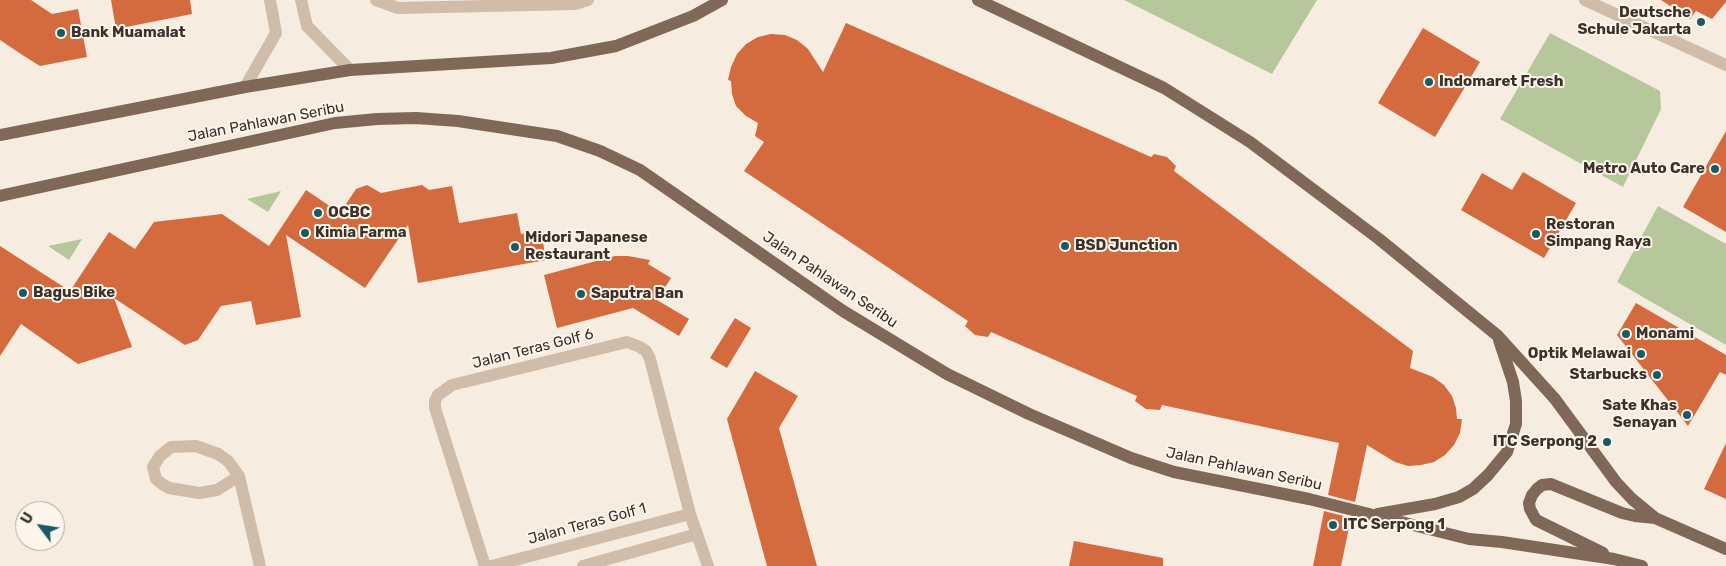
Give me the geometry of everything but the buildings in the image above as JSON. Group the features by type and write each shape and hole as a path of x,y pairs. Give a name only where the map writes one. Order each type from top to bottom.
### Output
{"main road":[{"path":"0,135 245,87 350,70 550,58 616,46 693,16 722,0"},
{"path":"978,0 1164,88 1250,142 1380,239 1498,336 1555,399 1616,482 1655,518"},
{"name":"Jalan Pahlawan Seribu","path":"0,196 335,123 416,118 458,121 557,136 600,151 640,170 843,311 947,374 1029,414 1131,458 1174,472 1310,499 1469,538 1614,559 1642,566"},
{"path":"1373,515 1435,504 1459,497 1473,489 1488,475 1506,452 1516,424 1516,401 1513,382 1498,336"},
{"path":"1614,559 1536,520 1530,510 1529,503 1532,495 1542,485 1550,484 1622,513 1655,518 1726,549"}],"street":[{"path":"245,87 276,33 270,0"},
{"path":"301,0 307,26 350,70"},
{"path":"376,0 398,8 516,2 575,4 588,0"},
{"path":"1585,0 1726,66"},
{"name":"Jalan Teras Golf 6","path":"485,566 435,408 435,400 438,395 452,385 627,342 646,351 650,359 690,514 708,566"},
{"path":"239,476 217,490 199,493 169,488 156,479 153,467 160,456 171,447 196,446 218,454 228,461 239,476 260,566"},
{"name":"Jalan Teras Golf 1","path":"492,566 690,514"},
{"path":"583,566 696,534"}],"green space":[{"path":"1124,0 1317,0 1272,74"},
{"path":"1550,33 1660,91 1661,109 1623,187 1500,119"},
{"path":"281,191 268,212 247,199"},
{"path":"1658,206 1726,244 1726,345 1617,282"},
{"path":"82,239 69,260 48,246"}],"place":[{"name":"Deutsche Schule Jakarta","path":"1701,22"},
{"name":"Bank Muamalat","path":"61,33"},
{"name":"Indomaret Fresh","path":"1429,82"},
{"name":"Metro Auto Care","path":"1715,169"},
{"name":"OCBC","path":"318,213"},
{"name":"Kimia Farma","path":"305,233"},
{"name":"Restoran Simpang Raya","path":"1536,234"},
{"name":"BSD Junction","path":"1065,246"},
{"name":"Midori Japanese Restaurant","path":"515,247"},
{"name":"Bagus Bike","path":"23,293"},
{"name":"Saputra Ban","path":"581,294"},
{"name":"Monami","path":"1626,334"},
{"name":"Optik Melawai","path":"1641,354"},
{"name":"Starbucks","path":"1657,375"},
{"name":"Sate Khas Senayan","path":"1687,415"},
{"name":"ITC Serpong 2","path":"1607,442"},
{"name":"ITC Serpong 1","path":"1333,525"}]}
